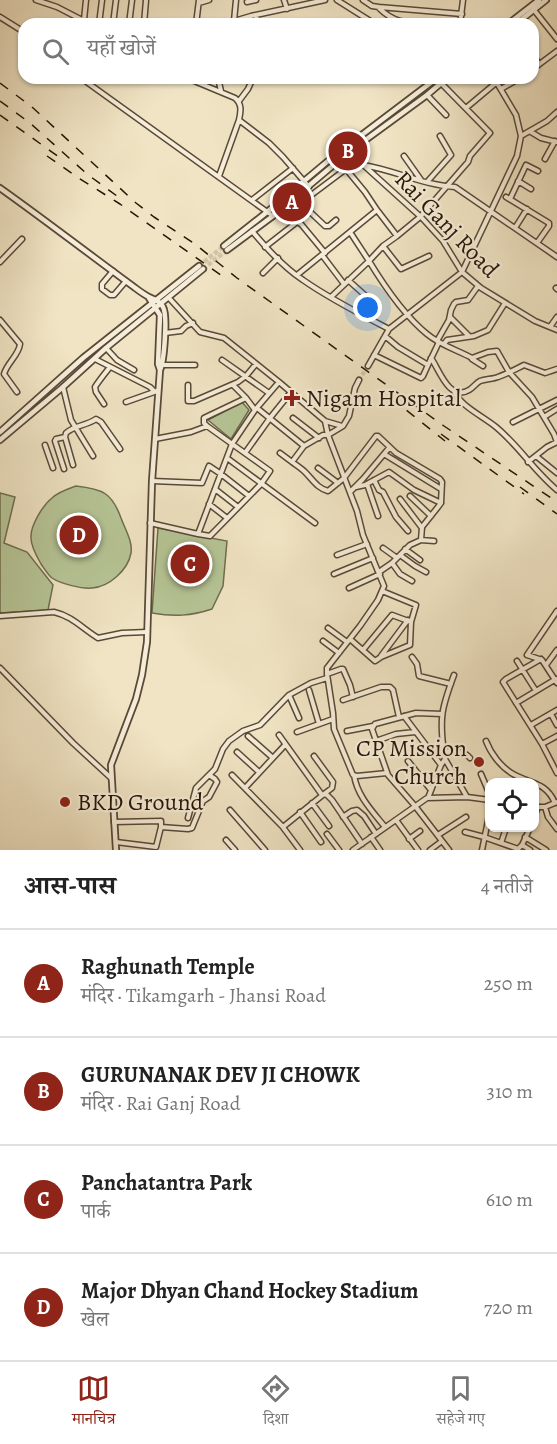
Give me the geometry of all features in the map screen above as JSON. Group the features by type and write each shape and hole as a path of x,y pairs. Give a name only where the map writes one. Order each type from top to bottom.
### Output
{"street":[{"path":"36,0 80,18"},
{"path":"84,18 86,0"},
{"path":"100,18 102,0"},
{"path":"114,18 116,0"},
{"path":"130,18 132,0"},
{"path":"144,18 146,0"},
{"path":"196,18 199,1 209,0"},
{"path":"234,18 236,0"},
{"path":"247,2 256,0"},
{"path":"284,0 286,9"},
{"path":"245,18 325,0"},
{"path":"337,0 366,18"},
{"path":"363,0 372,6 379,7 462,14"},
{"path":"461,18 463,0"},
{"path":"516,18 539,0"},
{"path":"524,18 546,0"},
{"path":"379,7 392,18"},
{"path":"534,10 557,39"},
{"path":"0,17 18,28"},
{"path":"539,65 557,51"},
{"path":"89,84 273,216"},
{"path":"200,84 232,95 238,100 241,108 219,176"},
{"path":"219,84 221,92"},
{"path":"238,100 250,84"},
{"path":"435,84 343,149 225,248 273,216 349,153 427,95 436,84"},
{"path":"331,297 383,246 420,217 490,133 442,84"},
{"path":"466,108 491,84"},
{"path":"368,366 389,329 462,273 492,212 517,156 521,136 516,115 498,84"},
{"path":"501,89 510,84"},
{"path":"210,90 226,95"},
{"path":"427,95 446,115"},
{"path":"521,136 547,121 557,112"},
{"path":"239,120 269,143 309,187"},
{"path":"530,132 556,142 545,159"},
{"path":"427,182 451,155 440,136"},
{"name":"Rai Ganj Road","path":"349,153 420,217 443,241 462,273 505,303 535,321 557,330"},
{"path":"404,156 421,180"},
{"path":"339,161 397,236"},
{"path":"362,165 446,187 455,187 557,257"},
{"path":"537,243 549,225 508,198 526,165 538,171"},
{"path":"252,200 293,168"},
{"path":"336,220 325,226 307,209 304,203 306,199 346,169"},
{"path":"518,182 531,189"},
{"path":"0,188 165,312 165,333 160,364"},
{"path":"515,228 526,209"},
{"path":"297,275 377,210"},
{"path":"265,247 297,222 301,224 344,284"},
{"path":"252,231 265,247 297,275 389,329"},
{"path":"350,232 386,287 407,314 427,334 483,366"},
{"path":"0,262 22,239"},
{"path":"383,246 400,269 429,256"},
{"path":"263,273 278,258"},
{"path":"0,432 83,358 156,304 169,298 201,267 156,304 0,440"},
{"path":"112,271 101,287 110,295 114,295 126,281"},
{"path":"348,280 367,297"},
{"path":"374,355 421,378 440,342 454,304 468,300 478,286"},
{"path":"169,298 202,333 224,338 325,422 343,426"},
{"path":"440,342 474,336 488,330 505,303"},
{"path":"114,822 161,821 156,847 115,848 111,778 112,760 140,685 147,632 152,481 160,370 160,319 156,304"},
{"path":"450,317 469,336"},
{"path":"550,327 557,317"},
{"path":"0,320 20,344 19,350 5,369 4,374 17,392"},
{"path":"165,333 181,332 193,323"},
{"path":"385,336 398,347 428,365"},
{"path":"106,348 117,360 134,370"},
{"path":"472,358 497,351 509,372 530,392 554,434 557,442 528,462"},
{"path":"431,358 441,378 455,395 504,434 528,462 557,490"},
{"path":"95,359 157,391"},
{"path":"222,360 270,393"},
{"path":"160,364 195,365"},
{"path":"188,385 188,402 233,385 246,376 256,364"},
{"path":"453,390 466,392 481,381 501,376 524,365 545,373 557,369"},
{"path":"104,404 95,387 111,367"},
{"path":"292,462 304,446 343,426 349,416 359,380"},
{"path":"198,534 232,444 256,409 279,382"},
{"path":"233,385 256,409 304,446"},
{"path":"63,387 69,416 93,456"},
{"path":"126,402 157,391"},
{"path":"245,453 291,392"},
{"path":"150,523 210,536 261,484 270,471 207,426 203,419 246,398"},
{"path":"513,422 557,400"},
{"path":"544,417 557,410"},
{"path":"293,418 319,438"},
{"path":"73,465 65,437 67,431 74,427 98,419 120,449"},
{"path":"325,422 357,511 363,535 384,586 366,618 327,668 334,729 356,785 363,798 386,827"},
{"path":"155,439 191,432 207,426"},
{"path":"280,453 306,473 320,488 328,491 344,478 377,436 380,437 389,448 441,481 441,502 422,528 421,540"},
{"path":"64,469 55,441 65,437"},
{"path":"45,445 53,468"},
{"path":"350,492 389,448"},
{"path":"384,454 441,489"},
{"path":"50,459 60,456"},
{"path":"536,456 557,473"},
{"path":"226,458 315,524"},
{"path":"152,481 202,483 208,466 249,496"},
{"path":"318,468 338,483"},
{"path":"356,487 367,484 389,472 414,490 441,502"},
{"path":"374,480 396,517 408,531"},
{"path":"367,484 378,516"},
{"path":"215,489 238,507"},
{"path":"411,496 431,516"},
{"path":"400,499 422,528"},
{"path":"209,504 227,518"},
{"path":"349,588 379,573 410,545 421,540 434,540"},
{"path":"337,555 367,544"},
{"path":"383,548 426,572"},
{"path":"405,549 420,560"},
{"path":"334,574 373,558"},
{"path":"392,563 402,576 412,581"},
{"path":"381,657 388,645 409,621 416,607 416,604 382,591"},
{"path":"516,703 556,680 540,659 527,656 527,654 557,611"},
{"path":"0,616 54,612 72,619 99,638 122,633 147,632"},
{"path":"363,651 392,615 409,621"},
{"path":"328,628 349,640 374,661 410,645 409,621"},
{"path":"323,641 339,653"},
{"path":"546,665 557,650"},
{"path":"412,657 417,664 419,676 451,684"},
{"path":"540,659 503,682 531,725 557,773"},
{"path":"517,661 536,692"},
{"path":"0,668 73,743 111,778"},
{"path":"188,818 196,788 215,769 222,749 243,731 260,725 289,695 343,669 353,697"},
{"path":"454,675 445,699 441,732 445,759 467,797"},
{"path":"343,700 381,687 390,687 402,716 441,765"},
{"path":"309,690 319,724"},
{"path":"289,695 300,718"},
{"path":"531,725 557,710"},
{"path":"347,731 420,712 442,714"},
{"path":"551,714 557,725"},
{"path":"297,732 333,719"},
{"path":"373,726 372,729 387,773 449,850"},
{"path":"376,741 396,734 416,732"},
{"path":"279,735 323,795 329,797 362,844"},
{"path":"248,736 273,758"},
{"path":"542,744 557,736"},
{"path":"486,741 506,770 537,783 556,803 539,807"},
{"path":"245,788 285,744"},
{"path":"237,752 259,772"},
{"path":"444,752 464,753 470,758"},
{"path":"283,827 332,788 333,782 314,756"},
{"path":"428,798 445,759"},
{"path":"408,761 431,790"},
{"path":"353,775 387,773"},
{"path":"481,774 485,784"},
{"path":"161,827 192,828 203,801 209,797 217,782 209,775"},
{"path":"232,775 283,827 299,850"},
{"path":"353,850 428,798 467,797 485,799"},
{"path":"312,803 328,826"},
{"path":"545,807 547,815 557,829"},
{"path":"230,810 266,850"},
{"path":"343,817 357,810 376,834"},
{"path":"300,812 321,842"},
{"path":"438,835 466,817"},
{"path":"396,820 418,850"},
{"path":"409,838 420,831"},
{"path":"465,832 515,849 522,845 528,832"},
{"path":"482,850 485,832"},
{"path":"501,843 505,832"},
{"path":"327,834 339,850"},
{"path":"371,837 380,850"},
{"path":"525,837 546,850"},
{"path":"226,840 235,850"},
{"path":"430,850 442,841"},
{"path":"522,845 530,850"}],"green space":[{"path":"242,402 249,410 231,439 208,420"},
{"path":"76,486 100,491 110,498 118,510 131,544 131,553 126,566 111,581 98,587 77,587 52,578 41,564 32,544 31,533 48,501 57,494"},
{"path":"0,493 15,497 4,543 27,552 53,585 48,610 0,613"},
{"path":"158,528 227,541 223,586 212,609 182,615 152,613"}],"tunnel":[{"path":"199,266 224,246"},
{"path":"203,269 227,250"},
{"path":"359,380 368,366"}],"railway":[{"path":"0,83 32,107 154,217 195,244 237,278 444,426 557,502"},
{"path":"0,101 30,123 87,174 121,199"},
{"path":"0,115 59,157"},
{"path":"47,156 225,278"},
{"path":"391,398 445,441"},
{"path":"441,434 524,494"},
{"path":"520,487 557,514"}],"place":[{"name":"GURUNANAK DEV JI CHOWK","path":"348,151"},
{"name":"Raghunath Temple","path":"292,202"},
{"name":"Nigam Hospital","path":"292,398"},
{"name":"Major Dhyan Chand Hockey Stadium","path":"79,535"},
{"name":"Panchatantra Park","path":"190,564"},
{"name":"CP Mission Church","path":"479,762"},
{"name":"BKD Ground","path":"65,802"}]}
